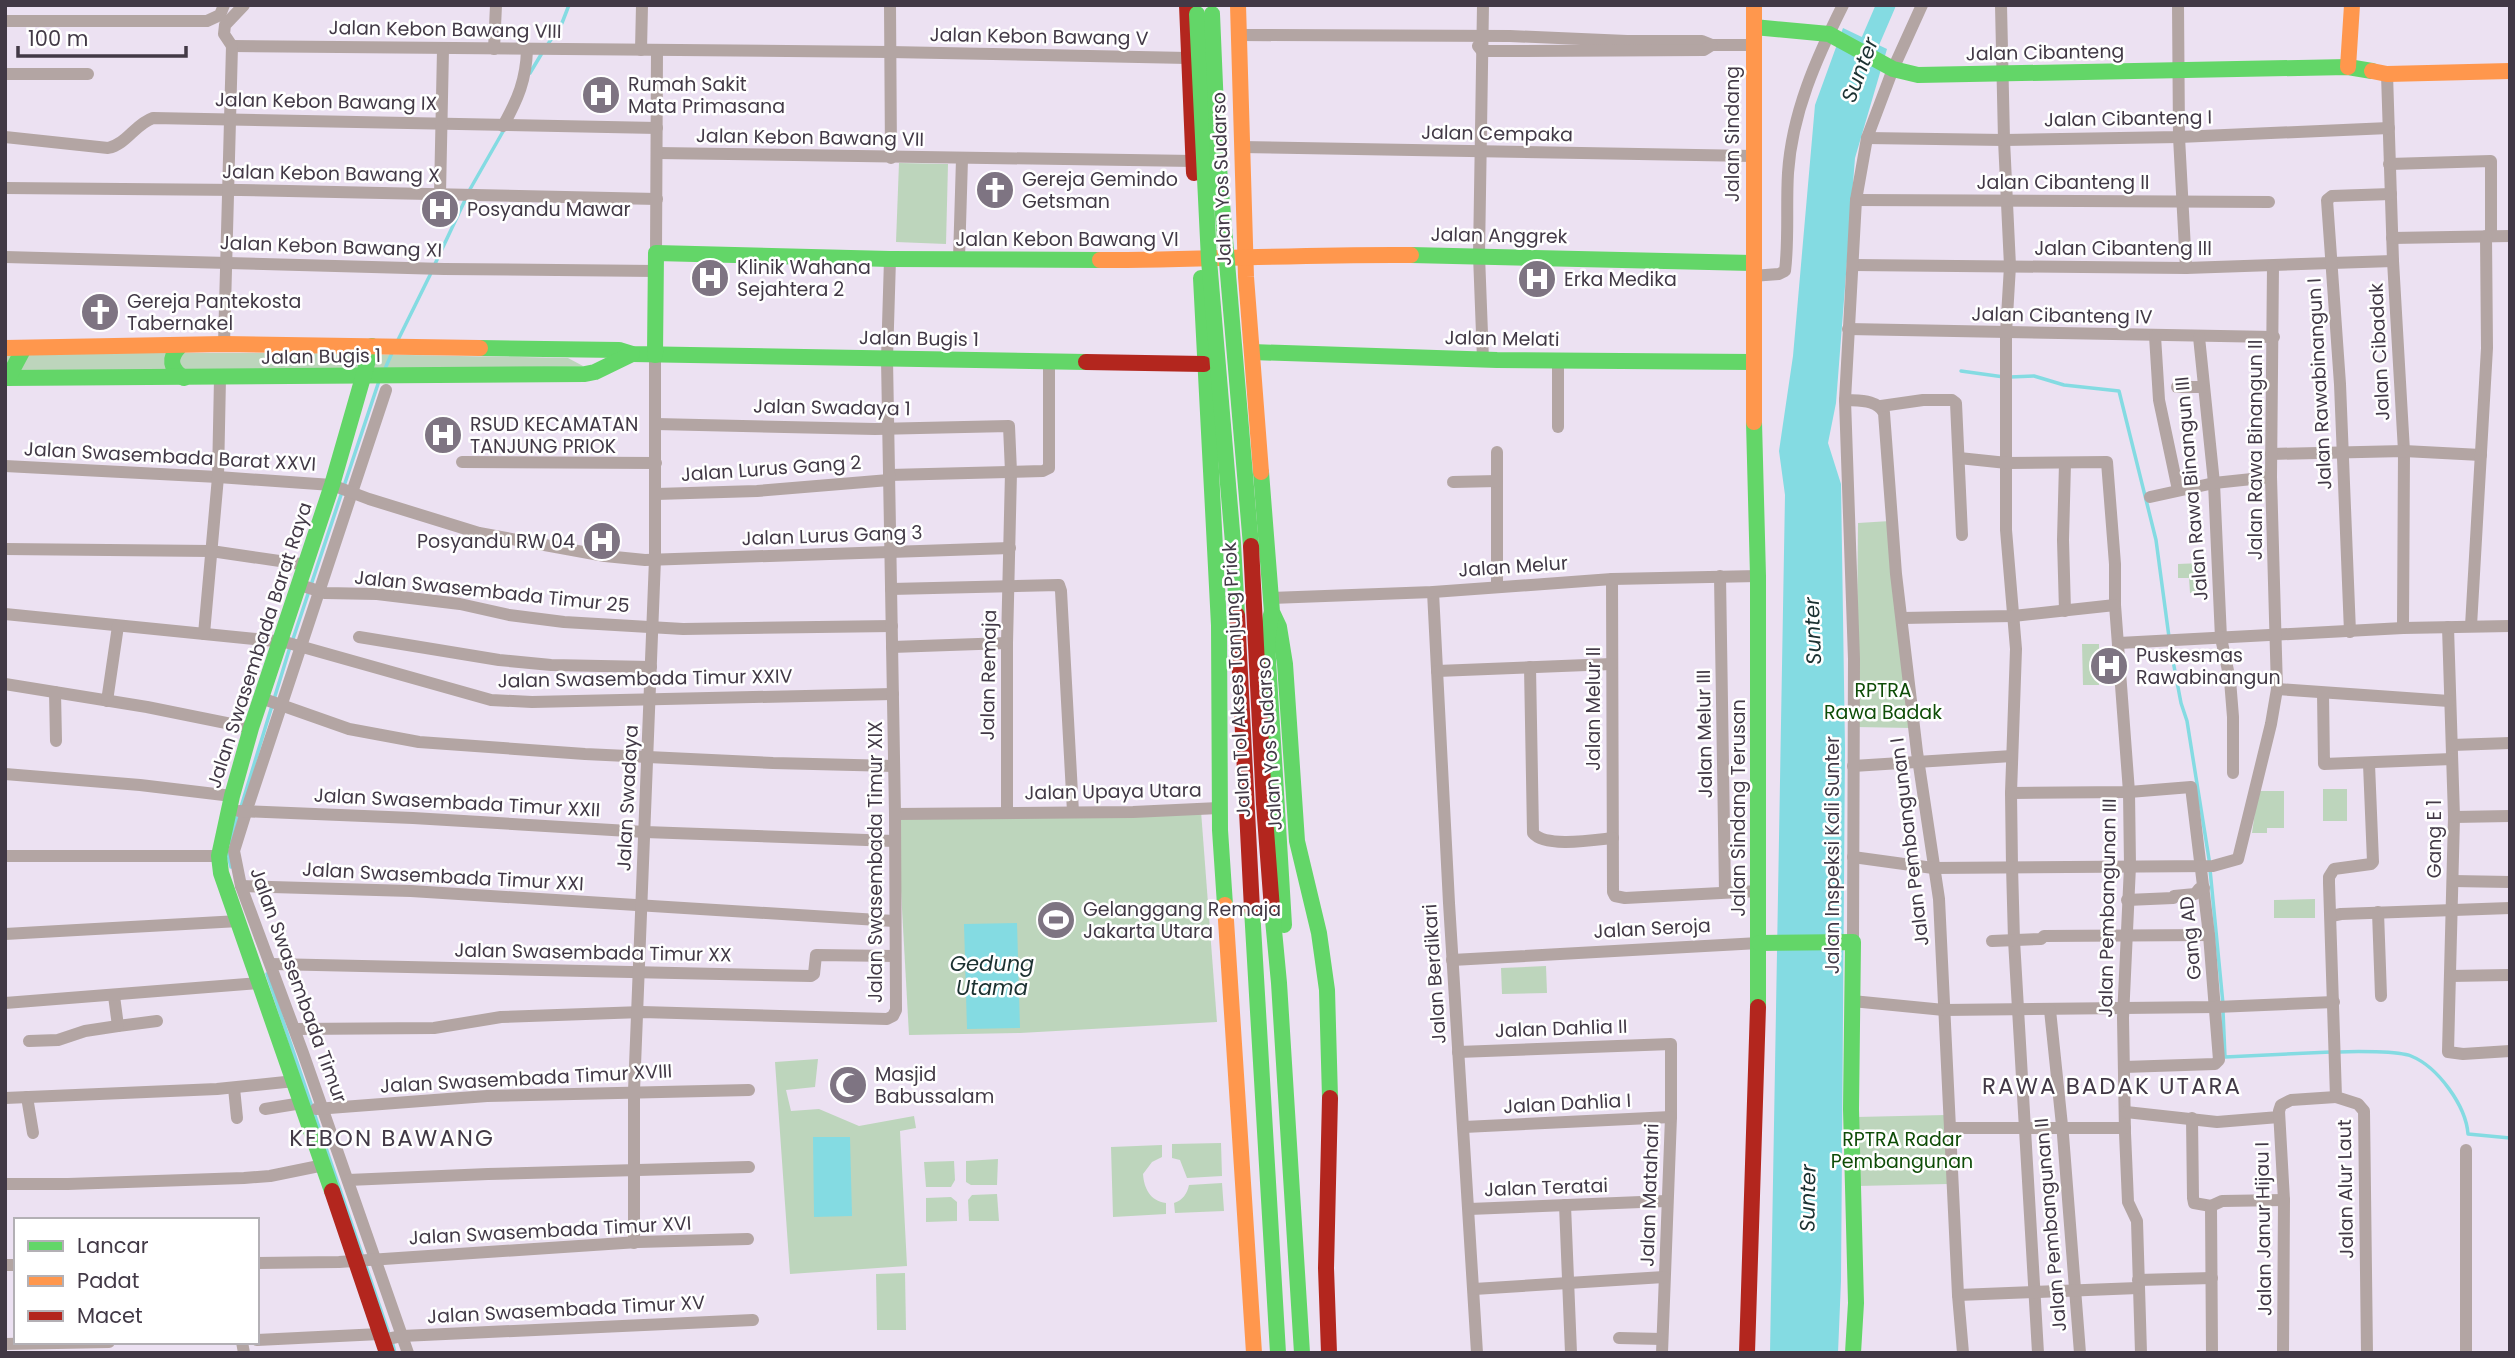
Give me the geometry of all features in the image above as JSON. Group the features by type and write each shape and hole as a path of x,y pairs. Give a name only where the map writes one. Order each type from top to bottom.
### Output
{"main road":[{"name":"Jalan Yos Sudarso","path":"1187,5 1220,671 1219,808 1254,1353"},
{"name":"Jalan Tol Akses Tanjung Priok","path":"1197,5 1209,260 1233,543 1278,1353"},
{"name":"Jalan Tol Akses Tanjung Priok","path":"1212,5 1218,156 1251,552 1264,804 1277,908 1279,983 1302,1353"},
{"name":"Jalan Yos Sudarso","path":"1238,5 1245,257 1271,605 1279,627 1285,664 1294,822 1319,933 1327,990 1330,1045 1330,1164 1326,1195 1329,1353"},
{"name":"Jalan Sindang","path":"1752,270 1754,5"},
{"path":"2348,67 2352,5"},
{"name":"Jalan Cibanteng","path":"1754,26 1833,36 1890,67 1918,75 2348,67 2387,74 2510,71"},
{"path":"1196,194 1208,206 1223,208 1237,204 1244,192"},
{"path":"655,355 656,253"},
{"name":"Jalan Kebon Bawang VI","path":"656,253 890,259 1200,260 1245,257"},
{"name":"Jalan Anggrek","path":"1245,257 1307,254 1479,255 1752,270"},
{"name":"Jalan Sindang Terusan","path":"1747,1353 1765,942 1759,891 1758,576 1752,270"},
{"name":"Jalan Bugis 1","path":"5,348 224,344 403,346 619,350 632,354 655,355 1205,364"},
{"path":"180,346 173,351 171,367 176,374 184,378"},
{"name":"Jalan Swasembada Barat Raya","path":"376,346 307,565 309,588 290,644 262,699 251,728 236,808 219,856 221,873 295,1081 311,1108 324,1165 365,1260 383,1342"},
{"path":"6,378 24,348"},
{"path":"580,374 590,365 585,351"},
{"name":"Jalan Melati","path":"1252,352 1483,360 1752,362"},
{"name":"Jalan Bugis 1","path":"6,378 580,374 595,372 632,354"},
{"path":"1211,478 1232,491 1248,488 1261,477"},
{"path":"1214,525 1223,515 1236,510 1250,512 1265,526"},
{"path":"1271,605 1267,643 1274,757 1277,908"},
{"name":"Jalan Seroja","path":"1765,942 1849,942"},
{"name":"Jalan Inspeksi Kali Sunter","path":"1849,942 1856,1303 1853,1353"},
{"path":"1250,1283 1260,1308 1265,1353"}],"street":[{"path":"70,5 70,20"},
{"path":"5,21 207,21 220,15 224,5"},
{"path":"224,344 232,46 224,34 225,25 244,5"},
{"path":"494,49 496,5"},
{"path":"641,50 642,5"},
{"path":"890,5 891,158"},
{"path":"1483,5 1476,37 1482,51 1479,255 1483,360"},
{"path":"1752,270 1779,274 1785,271 1788,173 1794,130 1805,88 1833,36 1843,5"},
{"name":"Jalan Inspeksi Kali Sunter","path":"1849,942 1853,857 1854,659 1845,400 1856,200 1867,138 1890,67 1922,5"},
{"name":"Jalan Pembangunan II","path":"2001,5 2010,266 2006,333 2006,530 2016,685 2011,793 2014,940 2038,1353"},
{"path":"2178,5 2179,138 2186,268"},
{"path":"1238,35 1702,41 1712,45 1753,45"},
{"path":"1482,51 1704,50 1712,45"},
{"name":"Jalan Kebon Bawang VIII","path":"232,46 657,50"},
{"path":"440,194 443,49"},
{"path":"508,126 527,72 530,50"},
{"path":"656,253 657,50"},
{"name":"Jalan Kebon Bawang V","path":"657,50 1188,58"},
{"path":"5,74 88,74"},
{"name":"Jalan Cibadak","path":"2387,74 2392,239 2404,451 2403,628"},
{"name":"Jalan Kebon Bawang IX","path":"5,136 108,148 118,146 146,120 153,118 657,128"},
{"name":"Jalan Cibanteng I","path":"1867,138 2179,138 2389,128"},
{"name":"Jalan Cempaka","path":"1241,147 1753,156"},
{"name":"Jalan Kebon Bawang VII","path":"657,153 1194,161"},
{"path":"959,259 962,159"},
{"path":"2389,164 2491,161 2487,348 2470,626"},
{"name":"Jalan Kebon Bawang X","path":"5,188 657,199"},
{"name":"Jalan Rawabinangun I","path":"2350,632 2344,451 2328,198 2391,194"},
{"name":"Jalan Cibanteng II","path":"1856,200 2269,202"},
{"path":"2392,239 2510,236"},
{"name":"Jalan Kebon Bawang XI","path":"5,257 422,269 656,271"},
{"path":"887,359 890,259"},
{"name":"Jalan Cibanteng III","path":"1853,265 2186,268 2393,261"},
{"name":"Jalan Rawa Binangun II","path":"2207,866 2236,861 2239,857 2277,689 2271,477 2273,265"},
{"name":"Jalan Cibanteng IV","path":"1848,329 2274,338"},
{"path":"2155,336 2159,400 2178,490"},
{"name":"Jalan Rawa Binangun III","path":"2199,337 2214,483 2221,638 2230,680 2233,717 2233,773"},
{"name":"Jalan Swadaya","path":"634,1242 636,1012 651,699 656,494 655,355"},
{"name":"Jalan Swasembada Timur XIX","path":"295,1029 434,1028 501,1017 636,1012 887,1019 893,1016 896,1010 895,814 887,359"},
{"path":"1558,360 1558,427"},
{"name":"Jalan Lurus Gang 2","path":"656,494 757,491 889,478 1043,471 1049,468 1049,362"},
{"path":"204,635 218,477 220,378"},
{"path":"2178,387 2203,387"},
{"name":"Jalan Swasembada Timur","path":"386,390 351,492 309,588 290,644 281,706 236,808 234,851 241,886 295,1029 311,1108 348,1180 365,1260 408,1353"},
{"path":"1845,400 1881,406 1923,400 1952,400 1956,403 1962,535"},
{"name":"Jalan Pembangunan I","path":"1881,406 1884,413 1918,761 1939,899 1963,1353"},
{"name":"Jalan Swadaya 1","path":"656,424 889,428 1009,426"},
{"name":"Jalan Remaja","path":"1007,813 1011,472 1009,426"},
{"path":"2271,454 2404,451 2481,455"},
{"path":"1497,452 1497,587"},
{"path":"1959,458 2007,463 2065,463 2064,611"},
{"path":"462,462 656,463"},
{"name":"Jalan Pembangunan III","path":"2065,463 2107,462 2129,792 2130,866 2124,1008 2125,1128 2128,1202 2137,1218 2141,1353"},
{"name":"Jalan Swasembada Barat XXVI","path":"5,466 333,485 351,492"},
{"path":"2150,496 2214,483 2271,477"},
{"path":"1453,482 1497,481"},
{"name":"Jalan Lurus Gang 3","path":"351,492 480,533 605,556 654,559 776,557 1010,548"},
{"path":"5,549 211,551 307,565"},
{"name":"Jalan Melur III","path":"1720,576 1725,892"},
{"name":"Jalan Melur","path":"1271,605 1612,579 1758,576"},
{"name":"Jalan Melur II","path":"1612,579 1612,886 1615,895 1625,898 1759,891"},
{"path":"891,589 1054,584 1060,587 1073,812"},
{"name":"Jalan Swasembada Timur 25","path":"309,588 460,604 509,615 564,622 651,627 892,626"},
{"name":"Jalan Berdikari","path":"1433,592 1452,960 1477,1353"},
{"path":"1902,618 2013,616 2115,605"},
{"name":"Jalan Swasembada Timur XXIV","path":"5,614 290,644 491,700 531,702 893,694"},
{"path":"107,701 118,626"},
{"path":"2119,642 2448,626 2510,626"},
{"name":"Gang E 1","path":"2448,626 2454,817 2448,1052 2463,1054 2510,1051"},
{"path":"359,637 499,660 551,665 651,667"},
{"path":"892,646 1007,643"},
{"path":"1437,671 1612,664"},
{"path":"1530,667 1533,833 1539,839 1554,841 1613,838"},
{"path":"5,684 251,728"},
{"path":"2277,689 2449,702"},
{"path":"55,692 56,741"},
{"path":"2323,693 2324,764 2452,759"},
{"path":"262,699 349,729 419,741 648,757 894,766"},
{"path":"2452,745 2510,743"},
{"path":"1853,766 2012,756"},
{"name":"Jalan Alur Laut","path":"2367,1353 2364,1111 2358,1104 2336,1097 2329,883 2330,873 2334,869 2373,862 2369,764"},
{"name":"Jalan Swasembada Timur XXII","path":"5,774 140,785 236,808 645,832 894,841"},
{"name":"Gang AD","path":"2124,1067 2215,1064 2220,1055 2222,1006 2209,935 2204,888 2207,866 2191,787 2129,792"},
{"path":"2011,793 2129,792"},
{"name":"Jalan Upaya Utara","path":"1007,813 1219,808"},
{"path":"895,814 1007,813"},
{"path":"2454,817 2510,816"},
{"path":"5,856 219,856"},
{"path":"1853,857 1933,868 2207,866"},
{"path":"2453,881 2510,882"},
{"name":"Jalan Swasembada Timur XXI","path":"241,886 411,891 894,921"},
{"path":"2127,900 2173,898 2195,894 2204,888"},
{"path":"2332,916 2510,908"},
{"path":"2378,912 2381,996"},
{"path":"5,934 239,921"},
{"path":"1992,941 2041,939 2044,936 2209,935"},
{"name":"Jalan Seroja","path":"1452,960 1765,942"},
{"name":"Jalan Swasembada Timur XX","path":"271,964 811,976 815,973 817,955 895,956"},
{"path":"2451,976 2510,975"},
{"path":"5,1003 260,983"},
{"path":"114,996 118,1026"},
{"path":"1852,1002 1944,1010 2050,1010 2334,1002"},
{"name":"Jalan Pembangunan II","path":"2050,1010 2080,1353"},
{"path":"29,1041 58,1040 85,1031 157,1021"},
{"name":"Jalan Dahlia II","path":"1458,1052 1666,1043"},
{"name":"Jalan Matahari","path":"1662,1353 1672,1048 1671,1044 1666,1043"},
{"path":"5,1098 234,1088 295,1081"},
{"path":"234,1088 237,1118"},
{"name":"Jalan Swasembada Timur XVIII","path":"265,1108 311,1108 487,1096 749,1090"},
{"path":"27,1097 33,1133"},
{"path":"2126,1112 2217,1122 2280,1111 2291,1100 2336,1097"},
{"name":"Jalan Janur Hijau I","path":"2280,1111 2284,1200 2283,1353"},
{"name":"Jalan Dahlia I","path":"1464,1127 1671,1117"},
{"path":"2192,1118 2194,1203 2211,1206 2222,1201 2284,1200"},
{"path":"1950,1128 2125,1128"},
{"path":"2466,1150 2466,1353"},
{"path":"5,1184 244,1178 270,1176 324,1165"},
{"path":"348,1180 750,1167"},
{"name":"Jalan Teratai","path":"1469,1209 1666,1201"},
{"path":"1565,1205 1571,1353"},
{"path":"2211,1206 2212,1353"},
{"name":"Jalan Swasembada Timur XVI","path":"259,1263 365,1260 634,1242 748,1239"},
{"path":"1474,1289 1664,1277"},
{"path":"1958,1295 2074,1292 2212,1278"},
{"name":"Jalan Swasembada Timur XV","path":"259,1340 383,1342 401,1336 753,1320"},
{"path":"1619,1338 1662,1339"}],"green space":[{"path":"899,163 948,164 946,244 896,242"},
{"path":"5,353 308,353 568,358 583,366 5,374"},
{"name":"RPTRA Rawa Badak","path":"1890,521 1912,728 1856,727 1858,523"},
{"path":"2201,563 2200,593 2190,593 2189,578 2178,578 2178,564"},
{"path":"2082,644 2099,644 2099,685 2083,685"},
{"path":"2323,789 2347,789 2347,821 2323,821"},
{"path":"2258,791 2284,791 2284,828 2267,828 2267,833 2252,833"},
{"name":"Gelanggang Remaja Jakarta Utara","path":"1201,811 1217,1022 1020,1033 909,1035 897,819"},
{"path":"2315,899 2315,918 2274,918 2274,900"},
{"path":"1546,966 1547,993 1502,994 1501,968"},
{"path":"818,1059 815,1087 786,1090 791,1111 819,1109 859,1126 914,1116 916,1128 900,1131 907,1266 790,1274 775,1062"},
{"name":"RPTRA Radar Pembangunan","path":"1946,1115 1948,1184 1857,1186 1856,1117"},
{"path":"1221,1143 1222,1176 1187,1178 1180,1160 1172,1158 1172,1144"},
{"path":"1162,1145 1162,1157 1152,1162 1143,1174 1149,1193 1156,1200 1166,1203 1166,1214 1113,1217 1111,1147"},
{"path":"998,1159 997,1185 971,1185 966,1182 966,1161"},
{"path":"954,1161 955,1180 951,1187 926,1187 924,1162"},
{"path":"1222,1183 1224,1211 1175,1213 1174,1203 1184,1196 1189,1185"},
{"path":"997,1194 999,1221 969,1221 968,1200 972,1195"},
{"path":"951,1197 957,1202 957,1221 926,1222 926,1198"},
{"path":"905,1273 906,1330 877,1330 876,1274"}],"water":[{"path":"1843,28 1887,49 1855,158 1836,403 1828,443 1841,484 1845,748 1841,1281 1838,1353 1770,1353 1785,495 1779,451 1793,356 1815,105"},
{"name":"Gedung Utama","path":"1017,923 1020,1028 967,1029 964,924"},
{"path":"813,1137 850,1137 852,1216 814,1217"}],"waterway":[{"path":"546,47 562,23 569,5"},
{"name":"Sunter","path":"1861,63 1886,5"},
{"path":"530,73 542,53"},
{"path":"469,191 505,128"},
{"path":"435,264 466,198"},
{"path":"397,342 432,271"},
{"path":"384,371 392,353"},
{"path":"1961,371 2004,377"},
{"path":"2010,377 2034,376 2064,385 2119,391 2156,540 2169,637"},
{"path":"293,639 379,381"},
{"path":"2170,645 2187,721 2209,859 2223,1004"},
{"path":"241,807 290,647"},
{"path":"229,843 238,814"},
{"path":"227,851 231,867"},
{"path":"267,974 389,1334"},
{"path":"2223,1011 2225,1057 2331,1052"},
{"path":"2339,1052 2387,1052 2405,1054 2421,1061 2449,1089 2462,1112 2468,1134 2510,1138"},
{"path":"392,1341 395,1353"}],"traffic: fast":[{"path":"1197,14 1209,260 1237,615"},
{"path":"1212,14 1218,156 1251,546"},
{"path":"1754,27 1829,34 1893,69 1918,75 2348,67 2372,71"},
{"path":"655,355 656,253 890,259 1100,260"},
{"path":"1411,255 1752,263"},
{"path":"1201,278 1219,625 1220,830 1225,905"},
{"path":"180,346 172,363 184,378"},
{"path":"332,1191 221,873 219,856 251,728 332,485 372,346"},
{"path":"8,378 24,348"},
{"path":"480,348 619,350 632,354 1086,362"},
{"path":"1252,352 1497,360 1752,362"},
{"path":"5,378 585,374 632,354"},
{"path":"1754,422 1758,576 1758,1007"},
{"path":"1261,472 1272,612 1279,627 1285,664 1297,841 1319,933 1327,990 1330,1098"},
{"path":"1271,615 1267,643 1284,925"},
{"path":"1252,909 1278,1353"},
{"path":"1272,909 1302,1353"},
{"path":"1759,943 1853,942 1851,1109 1856,1303 1853,1353"}],"traffic: slow":[{"path":"1238,5 1246,277 1261,472"},
{"path":"1754,5 1754,422"},
{"path":"2348,67 2352,5"},
{"path":"2372,71 2387,74 2510,71"},
{"path":"1100,260 1411,255"},
{"path":"5,348 224,344 480,348"},
{"path":"1225,905 1254,1353"}],"traffic: jam":[{"path":"1187,5 1194,173"},
{"path":"1086,362 1204,364"},
{"path":"1251,546 1272,909"},
{"path":"1237,615 1252,909"},
{"path":"1747,1353 1758,1007"},
{"path":"1329,1353 1326,1268 1330,1098"},
{"path":"332,1191 387,1353"}],"place":[{"name":"Rumah Sakit Mata Primasana","path":"601,95"},
{"name":"Gereja Gemindo Getsman","path":"995,190"},
{"name":"Posyandu Mawar","path":"440,209"},
{"name":"Klinik Wahana Sejahtera 2","path":"710,278"},
{"name":"Erka Medika","path":"1537,279"},
{"name":"Gereja Pantekosta Tabernakel","path":"100,312"},
{"name":"RSUD KECAMATAN TANJUNG PRIOK","path":"443,435"},
{"name":"Posyandu RW 04","path":"602,541"},
{"name":"Puskesmas Rawabinangun","path":"2109,666"},
{"name":"Gelanggang Remaja Jakarta Utara","path":"1056,920"},
{"name":"Masjid Babussalam","path":"848,1085"}],"district":[{"name":"RAWA BADAK UTARA","path":"2112,1086"},
{"name":"KEBON BAWANG","path":"392,1138"}]}
